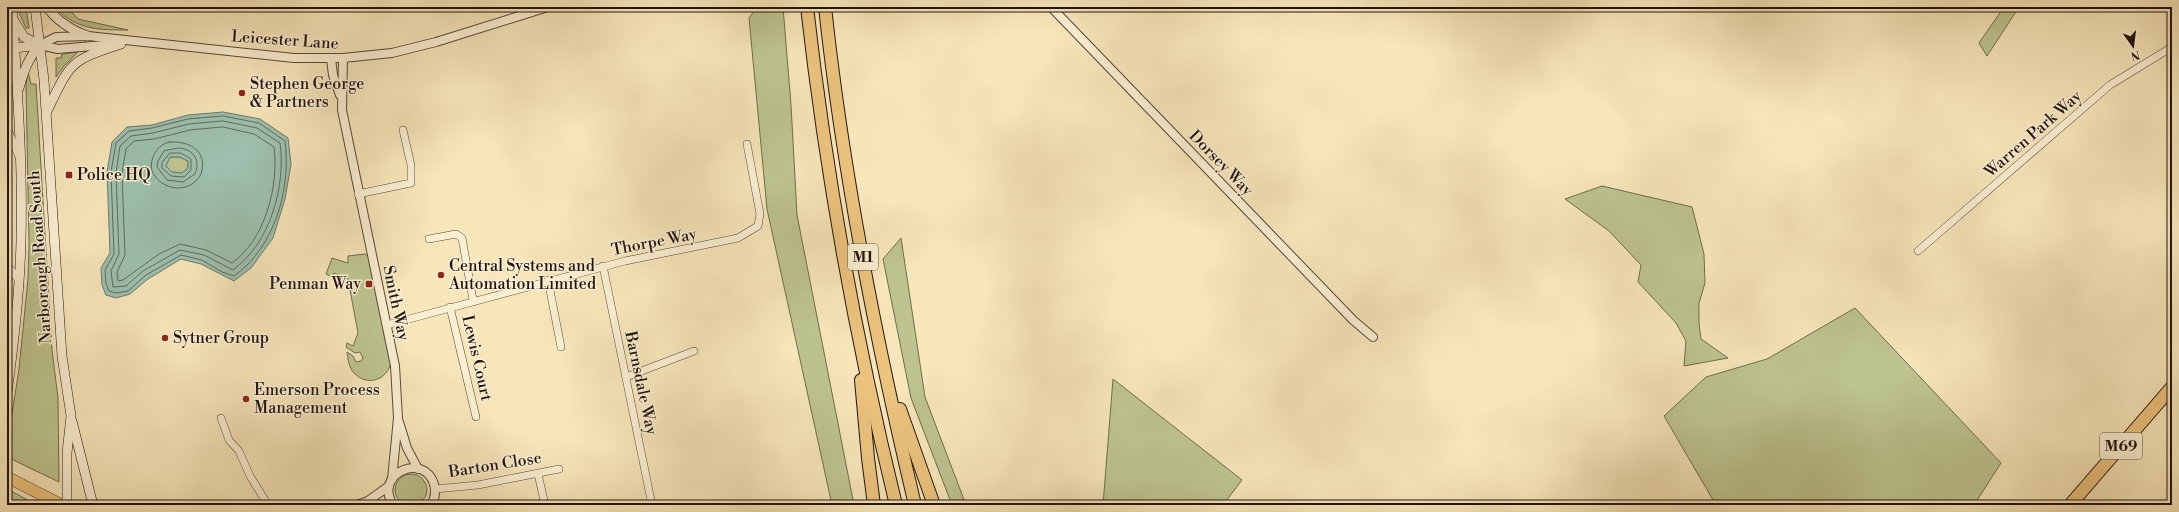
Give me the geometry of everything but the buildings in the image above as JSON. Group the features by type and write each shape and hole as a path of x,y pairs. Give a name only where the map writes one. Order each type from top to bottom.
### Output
{"highway":[{"name":"M1","path":"807,7 834,205 856,325 896,505"},
{"name":"M1","path":"826,7 849,180 894,418 915,505"},
{"path":"874,310 902,419 934,505"},
{"path":"856,325 868,458 874,505"},
{"name":"M69","path":"2070,505 2172,387"},
{"path":"8,478 62,505"}],"main road":[{"path":"7,393 19,281 21,238 18,94 11,49 13,18 12,7"},
{"name":"Narborough Road South","path":"35,7 46,112 62,356 71,416 68,453 67,505"},
{"path":"47,7 63,24 76,32 88,36"},
{"path":"13,18 24,37 40,45"},
{"path":"46,112 63,78 74,64 89,54 121,44"},
{"path":"11,49 40,45"},
{"path":"18,94 27,62 31,54 40,45"},
{"path":"71,416 94,505"}],"street":[{"name":"Leicester Lane","path":"40,45 56,37 88,36 294,58 331,59 392,53 436,42 548,7"},
{"name":"Dorsey Way","path":"1051,7 1353,320 1373,337"},
{"name":"Leicester Lane","path":"40,45 58,49 133,42"},
{"name":"Warren Park Way","path":"1918,252 2110,85 2172,47"},
{"path":"341,98 343,58"},
{"path":"331,59 333,75 341,98"},
{"name":"Smith Way","path":"341,98 358,194 395,366 398,418 389,497 393,505"},
{"path":"7,127 19,159"},
{"path":"358,194 411,183 411,165 403,130"},
{"name":"Thorpe Way","path":"387,325 473,300 603,266 738,238 758,226 760,214 747,144"},
{"path":"429,239 456,234 462,238 473,300"},
{"path":"7,264 19,281"},
{"name":"Barnsdale Way","path":"603,266 652,505"},
{"path":"548,280 561,347"},
{"name":"Lewis Court","path":"450,307 476,417"},
{"path":"626,377 694,350"},
{"path":"221,418 229,440 239,450 267,504"},
{"name":"Smith Way","path":"398,418 406,448 418,468 431,478 435,489"},
{"path":"357,505 372,498 403,470 418,468"},
{"name":"Barton Close","path":"435,489 478,485 559,469"},
{"path":"538,474 544,505"},
{"path":"432,504 435,489"}],"green space":[{"path":"18,7 26,7 29,28 26,28"},
{"path":"55,7 67,7 78,19 128,30 108,30 88,27 71,20"},
{"path":"757,7 783,7 791,105 797,215 854,505 832,505 767,209 749,18"},
{"path":"2004,7 2019,7 1987,56 1979,43"},
{"path":"78,52 64,66 56,77 56,58 61,58 62,54"},
{"path":"28,72 31,84 36,84 52,350 58,398 59,482 7,457 7,431 11,420 19,369 28,279 29,244 26,85"},
{"path":"170,157 180,157 188,161 188,168 182,173 172,172 165,166"},
{"path":"1602,186 1692,207 1704,254 1705,283 1699,303 1701,339 1728,358 1684,366 1686,341 1676,323 1638,282 1641,265 1609,231 1565,199"},
{"path":"901,238 925,397 966,505 952,505 911,398 883,259"},
{"path":"365,254 370,257 391,362 386,373 376,380 365,380 359,377 351,369 347,352 353,356 356,362 361,361 363,358 360,352 355,353 346,347 347,343 353,346 358,333 348,279 334,273 332,277 326,274 332,258 348,263 348,256"},
{"path":"1855,308 2001,463 1974,505 1781,505 1778,503 1716,505 1664,416 1706,377 1767,359"},
{"path":"1113,379 1242,480 1223,505 1103,505"},
{"path":"411,474 417,475 424,481 427,490 426,496 420,503 411,506 405,505 398,499 395,490 396,484 402,477"},
{"path":"7,491 11,491 37,505 7,505"}],"water":[{"path":"223,112 260,119 288,138 291,164 285,199 273,238 251,268 234,281 201,264 181,259 148,279 130,294 116,298 106,295 102,285 101,268 110,253 107,172 112,142 127,127 152,125 188,115","holes":["170,157 180,157 188,161 188,168 182,173 172,172 166,166"]}],"place":[{"name":"Stephen George & Partners","path":"242,93"},
{"name":"Police HQ","path":"69,175"},
{"name":"Central Systems and Automation Limited","path":"441,275"},
{"name":"Penman Way","path":"369,284"},
{"name":"Sytner Group","path":"165,338"},
{"name":"Emerson Process Management","path":"246,399"}]}
